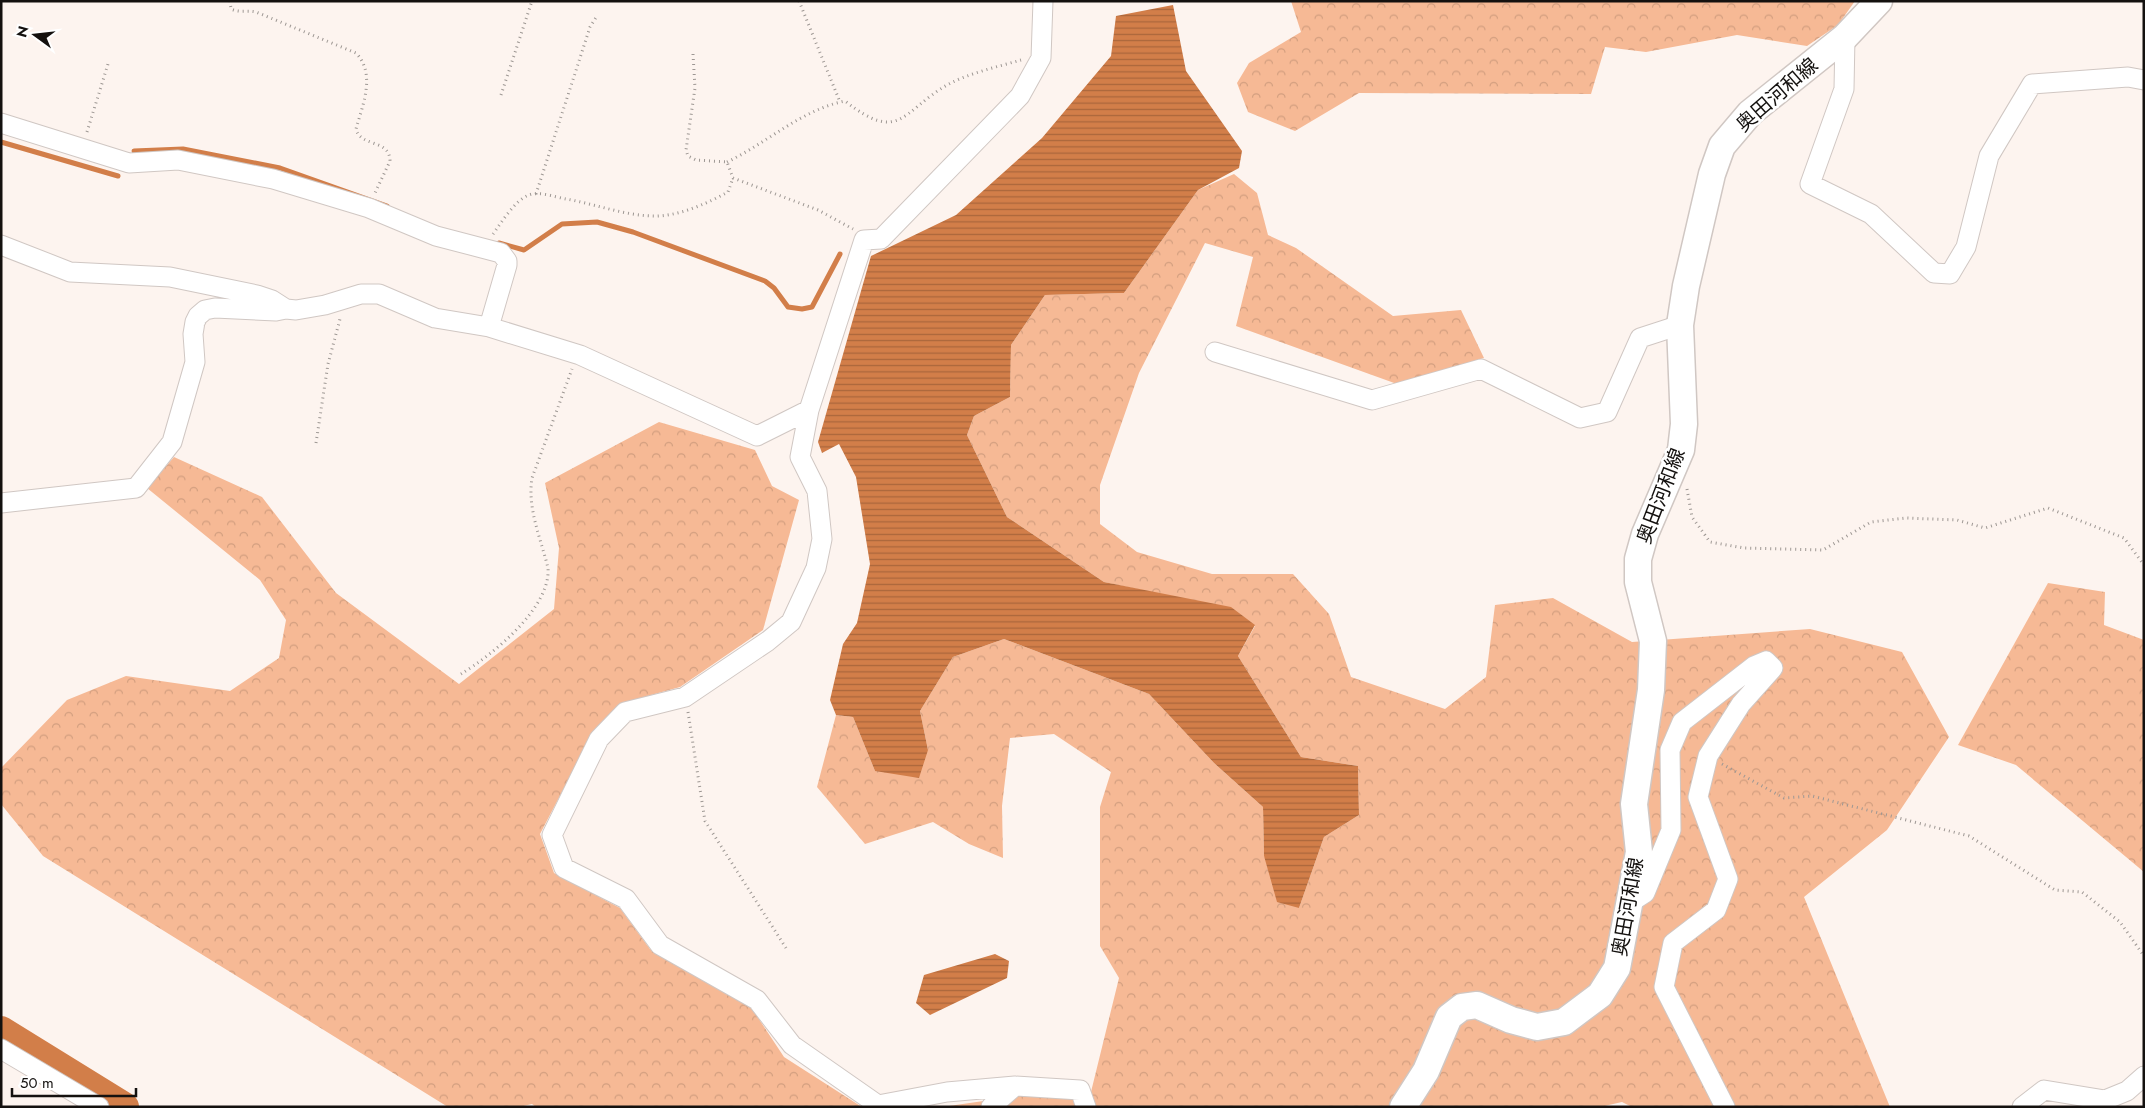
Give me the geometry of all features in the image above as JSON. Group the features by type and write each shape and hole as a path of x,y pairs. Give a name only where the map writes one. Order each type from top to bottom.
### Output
{"main road":[{"name":"奥田河和線","path":"1403,1107 1426,1071 1449,1017 1462,1006 1477,1005 1511,1020 1538,1027 1564,1022 1600,995 1617,968 1639,852 1634,804 1651,690 1653,641 1638,582 1638,559 1645,534 1681,450 1684,424 1680,326 1686,286 1712,174 1722,146 1750,113 1845,37 1879,1"}],"street":[{"path":"1043,1 1041,58 1020,96 881,239 864,240 809,410 800,457 817,491 822,539 816,568 791,622 768,641 686,697 624,712 599,740 552,835 564,868 626,899 660,945 757,1000 792,1046 878,1105 946,1092 1015,1086 1080,1090 1086,1107"},
{"path":"1845,37 1844,89 1810,184 1871,214 1934,273 1950,274 1966,247 1989,156 2032,84 2128,77 2144,80"},
{"path":"1,123 129,163 178,160 273,179 368,208 436,236 501,253 507,261 489,327"},
{"path":"1,245 70,272 170,277 257,295 272,300 286,308 296,310 325,305 361,294 379,294 435,318 489,327 577,354 757,436 809,410"},
{"path":"1,503 136,488 172,442 195,362 193,334 198,316 205,310 215,308 276,311 286,308"},
{"path":"1215,352 1372,400 1481,369 1580,418 1607,412 1640,338 1680,326"},
{"path":"1628,904 1645,894 1671,830 1670,750 1682,722 1754,666 1766,661 1773,668 1741,704 1708,756 1698,797 1728,879 1716,910 1673,944 1664,987 1725,1107"},
{"path":"1,1049 99,1107"},
{"path":"2022,1107 2044,1090 2105,1100 2126,1091 2144,1076"},
{"path":"991,1107 1015,1086"}],"path":[{"path":"230,1 231,9 239,13 249,10 256,12 356,53 362,59 368,74 356,128 357,134 384,147 390,155 390,161 368,208"},
{"path":"501,95 532,1"},
{"path":"799,1 840,102"},
{"path":"536,194 590,27 597,16"},
{"path":"693,54 695,88 686,150 688,156 696,160 727,162 748,153 818,109 845,101 872,120 883,122 900,121 935,93 959,80 1027,58 1041,58"},
{"path":"82,149 108,64"},
{"path":"487,249 492,237 510,211 523,198 536,194 581,202 635,215 668,215 728,192 733,178 727,162"},
{"path":"733,178 833,217 858,232 864,240"},
{"path":"316,443 328,364 343,312"},
{"path":"461,674 489,655 529,615 540,602 545,589 549,576 530,504 532,478 577,354"},
{"path":"1681,450 1692,517 1710,542 1744,548 1823,550 1870,522 1906,518 1957,520 1985,528 2048,508 2124,538 2144,565"},
{"path":"686,697 705,821 786,948"},
{"path":"1708,756 1784,798 1812,796 1969,836 2055,890 2082,892 2120,922 2144,956"}],"green space":[{"path":"1291,1 1855,1 1838,25 1807,46 1737,35 1646,52 1605,47 1591,94 1359,93 1295,131 1248,112 1237,83 1249,63 1301,32"},
{"path":"1234,174 1257,193 1268,235 1296,248 1393,316 1461,310 1484,358 1397,384 1236,326 1253,257 1205,243 1139,373 1100,485 1100,524 1137,552 1212,574 1293,574 1329,614 1351,677 1445,709 1486,677 1495,605 1553,598 1632,642 1810,629 1902,652 1949,737 1887,830 1804,897 1890,1107 1632,1107 1622,1102 1600,1107 942,1107 1018,1096 1090,1096 1119,978 1100,946 1100,807 1111,772 1054,734 1010,738 1002,806 1003,858 969,844 933,822 865,844 817,787 836,715 853,717 875,771 928,750 920,711 953,657 1004,639 1149,694 1214,763 1263,807 1264,856 1299,908 1324,837 1359,815 1358,766 1301,757 1238,656 1255,626 1165,595 1104,582 1007,517 967,435 974,416 1010,397 1011,345 1045,295 1124,293 1198,190"},
{"path":"659,422 755,450 772,486 799,500 763,630 680,687 619,704 590,738 540,834 554,873 620,908 650,949 749,1004 784,1057 862,1107 536,1107 532,1104 519,1107 448,1107 43,856 1,804 1,768 67,700 126,676 230,691 279,658 286,620 260,580 147,488 174,457 262,497 336,593 459,684 554,609 559,548 545,483"},
{"path":"2048,583 2105,592 2104,625 2144,640 2144,872 2016,765 1958,745"}],"shaded area":[{"path":"1173,5 1186,71 1242,151 1239,168 1198,190 1124,293 1045,295 1011,345 1010,397 974,416 967,435 1007,517 1104,582 1231,607 1255,625 1238,656 1301,757 1358,766 1359,815 1324,837 1299,908 1277,902 1264,856 1263,807 1214,763 1149,694 1004,639 953,657 920,711 928,750 919,778 875,771 853,717 836,715 830,700 843,644 857,623 870,564 856,477 839,444 822,453 818,442 871,256 956,215 1042,138 1111,56 1116,16"},
{"path":"995,954 1009,961 1007,978 930,1015 916,1003 924,975"}],"waterway":[{"path":"1,142 118,176"},
{"path":"134,151 183,149 280,168 387,206"},
{"path":"499,243 524,250 562,224 597,222 633,232 765,281 774,288 788,307 802,309 812,307 840,254"},
{"path":"1,1031 124,1107"}]}
